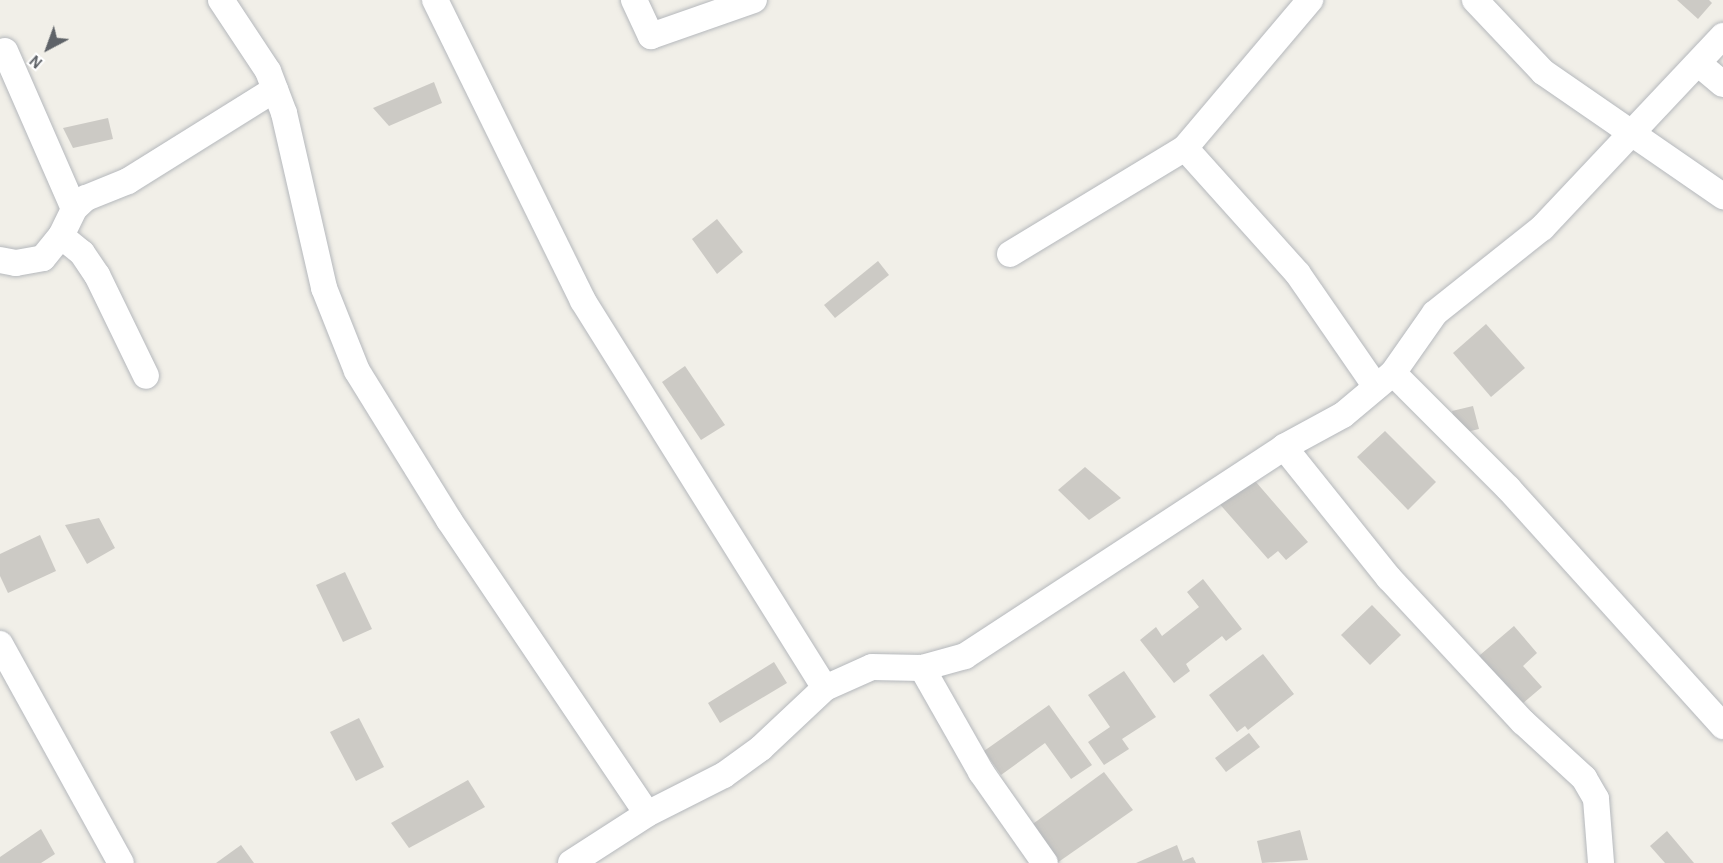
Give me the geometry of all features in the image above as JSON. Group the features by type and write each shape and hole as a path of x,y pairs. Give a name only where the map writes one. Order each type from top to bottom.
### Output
{"street":[{"path":"220,0 268,71 275,89 324,288 357,371 479,566 647,814"},
{"path":"435,0 583,301 825,688"},
{"path":"634,0 651,36 754,0"},
{"path":"1010,254 1185,148 1310,0"},
{"path":"1475,0 1543,72 1723,196"},
{"path":"571,863 647,814 724,775 761,748 825,688 872,667 922,668 965,656 1284,447 1343,415 1384,380 1435,313 1542,228 1634,134 1723,36"},
{"path":"5,51 74,209"},
{"path":"1699,64 1723,84"},
{"path":"0,260 16,263 43,258 61,236 74,209 100,191 128,182 275,89"},
{"path":"1185,148 1298,274 1384,380 1508,488 1723,726"},
{"path":"61,236 82,253 97,275 146,376"},
{"path":"1284,447 1389,578 1523,723 1584,778 1596,799 1601,863"},
{"path":"0,644 121,863"},
{"path":"922,668 981,772 1045,863"}],"building":[{"path":"1677,0 1709,0 1712,3 1698,19"},
{"path":"434,82 442,103 389,126 373,108"},
{"path":"108,118 113,139 73,148 63,128"},
{"path":"717,219 743,252 717,274 692,239"},
{"path":"878,261 889,275 835,318 824,305"},
{"path":"1486,324 1525,368 1491,397 1453,353"},
{"path":"685,366 725,425 701,440 662,382"},
{"path":"1473,406 1479,429 1458,434 1452,411"},
{"path":"1385,431 1436,482 1408,510 1357,457"},
{"path":"1085,467 1121,498 1089,520 1058,490"},
{"path":"1249,474 1308,542 1286,560 1278,551 1268,559 1217,501"},
{"path":"99,518 115,548 87,564 65,525"},
{"path":"40,535 56,571 8,593 0,576 0,554"},
{"path":"345,572 372,629 343,642 316,585"},
{"path":"1203,579 1242,629 1226,641 1222,636 1186,664 1190,671 1174,683 1140,640 1156,627 1162,636 1199,607 1187,592"},
{"path":"1372,605 1401,635 1370,665 1341,635"},
{"path":"1514,626 1537,653 1523,666 1542,687 1515,710 1473,661"},
{"path":"1263,654 1294,694 1248,730 1245,726 1237,732 1209,695"},
{"path":"774,662 787,683 720,723 708,703"},
{"path":"1124,671 1156,717 1122,739 1129,749 1104,765 1088,742 1110,727 1088,695"},
{"path":"1049,705 1092,765 1071,779 1045,743 1001,775 984,751"},
{"path":"359,718 384,767 356,781 330,732"},
{"path":"1249,733 1260,747 1226,772 1215,758"},
{"path":"1104,772 1133,810 1057,863 1030,826"},
{"path":"468,780 485,807 409,848 391,823"},
{"path":"41,829 55,854 41,863 0,863 0,857"},
{"path":"1300,830 1308,860 1262,863 1257,841"},
{"path":"1667,831 1694,863 1665,863 1650,846"},
{"path":"241,845 254,863 216,863"},
{"path":"1177,845 1183,861 1193,857 1196,863 1136,863"}]}
